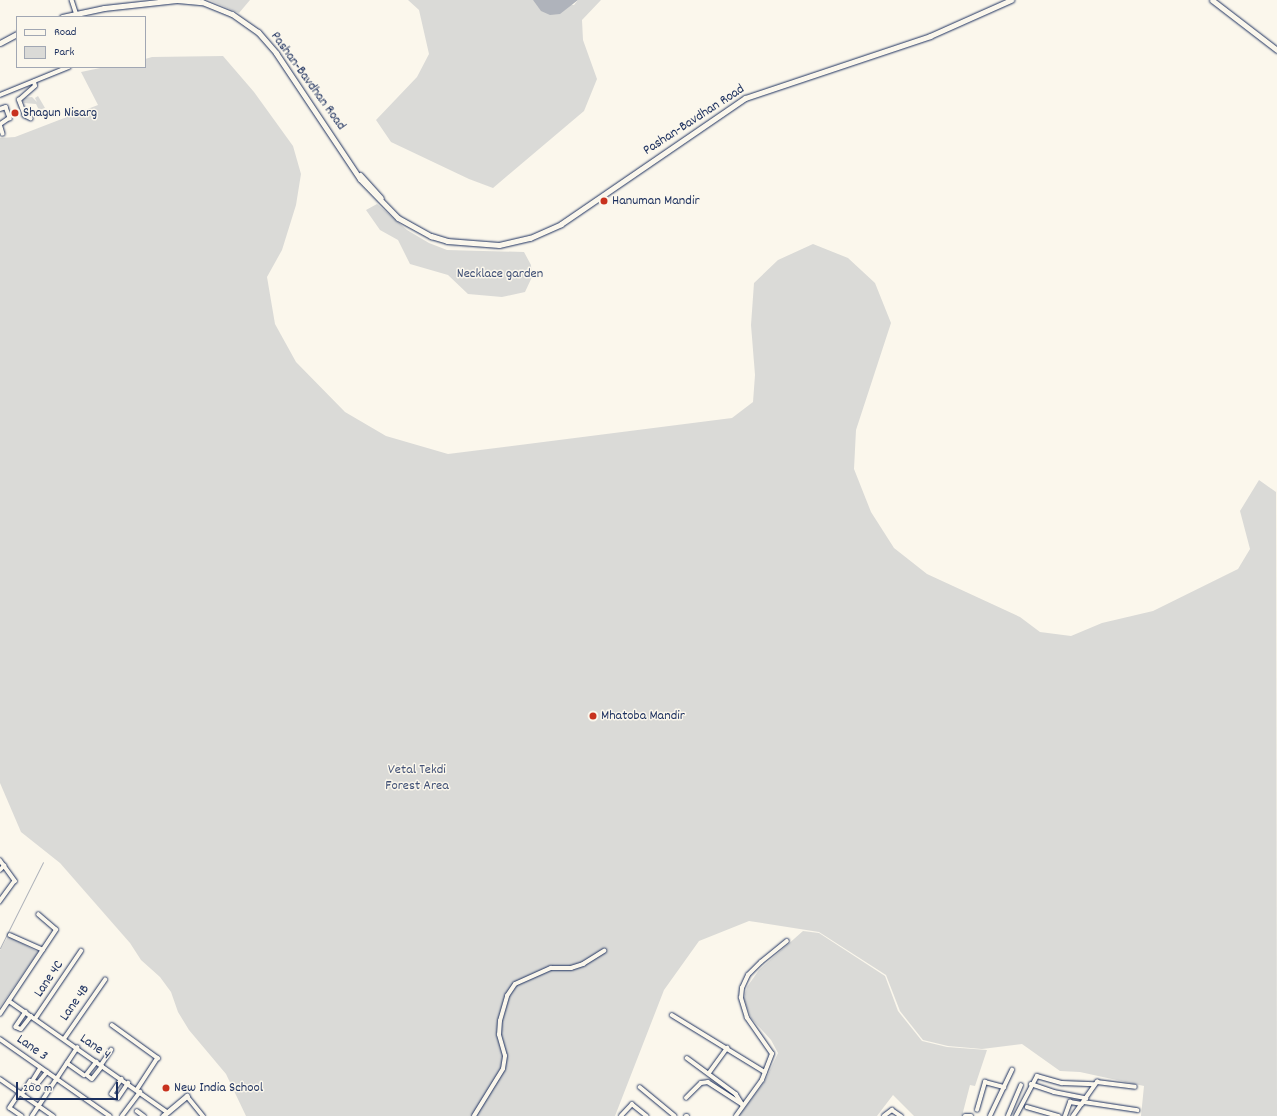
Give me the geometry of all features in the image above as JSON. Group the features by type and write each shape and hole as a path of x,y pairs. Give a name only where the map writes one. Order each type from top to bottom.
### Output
{"main road":[{"name":"Pashan-Bavdhan Road","path":"65,16 76,12 177,0 202,2 232,14 258,32 276,54 360,175 401,219 431,236 464,244 507,245 530,238 561,224 746,98 930,36 1011,0"},
{"path":"1212,0 1277,50"},
{"path":"0,43 16,35"}],"street":[{"path":"72,0 76,12"},
{"path":"0,95 68,68"},
{"path":"31,119 25,116 23,105 19,98 35,86 34,82"},
{"path":"0,109 6,107 10,118 0,124 3,134"},
{"path":"0,860 15,881 0,902"},
{"path":"0,870 4,866"},
{"path":"0,1014 56,929 39,915"},
{"path":"10,935 43,950"},
{"path":"736,1116 765,1072 772,1054 747,1018 741,992 748,975 787,941"},
{"name":"Lane 4C","path":"35,1019 81,951"},
{"path":"474,1116 502,1069 505,1056 499,1035 500,1020 507,996 515,984 551,968 566,968 583,964 604,951"},
{"name":"Lane 4B","path":"64,1039 105,980"},
{"name":"Lane 4","path":"9,1001 30,1017 78,1048 167,1112"},
{"path":"25,1013 16,1026 21,1029 30,1017"},
{"path":"672,1015 765,1072"},
{"path":"112,1025 158,1058 122,1116"},
{"name":"Lane 3","path":"0,1039 46,1073 110,1116"},
{"path":"32,1116 78,1048"},
{"path":"709,1073 727,1048"},
{"path":"97,1062 87,1075 92,1079 111,1050"},
{"path":"687,1058 736,1094 743,1105"},
{"path":"67,1063 84,1075"},
{"path":"41,1069 33,1081 38,1083 46,1073"},
{"path":"990,1116 1012,1070"},
{"path":"1016,1116 1031,1084 1037,1076 1062,1083 1094,1084 1105,1081 1135,1087"},
{"path":"0,1079 53,1116"},
{"path":"122,1080 112,1094 118,1098 128,1084"},
{"path":"22,1116 10,1108 30,1081"},
{"path":"686,1098 702,1083 708,1082 743,1105"},
{"path":"977,1110 985,1082 1004,1087"},
{"path":"1031,1084 1054,1092 1086,1098"},
{"path":"1073,1116 1083,1103 1094,1084"},
{"path":"640,1086 675,1116"},
{"path":"1008,1116 1021,1086"},
{"path":"163,1116 187,1096 203,1116"},
{"path":"1064,1116 1070,1102 1137,1110"},
{"path":"622,1116 632,1104 647,1116"},
{"path":"1028,1107 1059,1116"},
{"path":"884,1116 892,1110 901,1116"},
{"path":"137,1111 144,1116"},
{"path":"965,1116 971,1116"}],"green space":[{"path":"209,0 250,0 239,13"},
{"path":"408,0 533,0 574,5 578,0 601,0 582,20 583,40 597,79 584,111 493,188 469,179 391,142 376,120 417,77 429,54 419,10"},
{"name":"Vetal Tekdi Forest Area","path":"223,56 254,92 293,146 301,174 296,205 282,250 267,277 275,324 296,362 345,412 386,436 448,454 732,418 753,402 755,375 751,325 754,283 778,260 813,244 848,258 875,283 891,323 856,430 854,469 871,512 894,548 927,574 1020,617 1040,632 1071,636 1102,623 1153,611 1238,569 1250,549 1240,511 1259,480 1276,492 1277,1116 1141,1116 1144,1086 1080,1072 1060,1071 1022,1044 982,1049 948,1046 923,1040 900,1011 886,975 819,932 749,921 699,941 664,990 615,1116 246,1116 226,1074 189,1030 178,1012 171,992 160,977 141,960 130,943 60,863 21,832 0,783 0,138 15,137 98,105 81,72 100,68 146,68 146,59 152,57"},
{"path":"38,96 45,108 39,110 36,104 24,103 22,98 32,97 37,102 35,98"},
{"name":"Necklace garden","path":"377,204 407,230 429,243 447,250 524,252 531,265 532,277 525,292 502,297 468,294 448,275 410,264 398,240 380,230 366,210"},
{"path":"803,931 819,933 885,976 898,1011 922,1041 947,1047 987,1050 975,1086 970,1085 962,1116 914,1116 893,1095 877,1116 739,1116 765,1081 778,1053 771,1040 751,1018 744,999 747,987 759,970"},
{"path":"8,936 38,952 0,1007 0,950"}],"shaded area":[{"path":"533,0 578,0 560,14 550,15 541,11"}],"waterway":[{"path":"0,948 43,862"}],"place":[{"name":"Shagun Nisarg","path":"15,113"},
{"name":"Hanuman Mandir","path":"604,201"},
{"name":"Mhatoba Mandir","path":"593,716"},
{"name":"New India School","path":"166,1088"}]}
